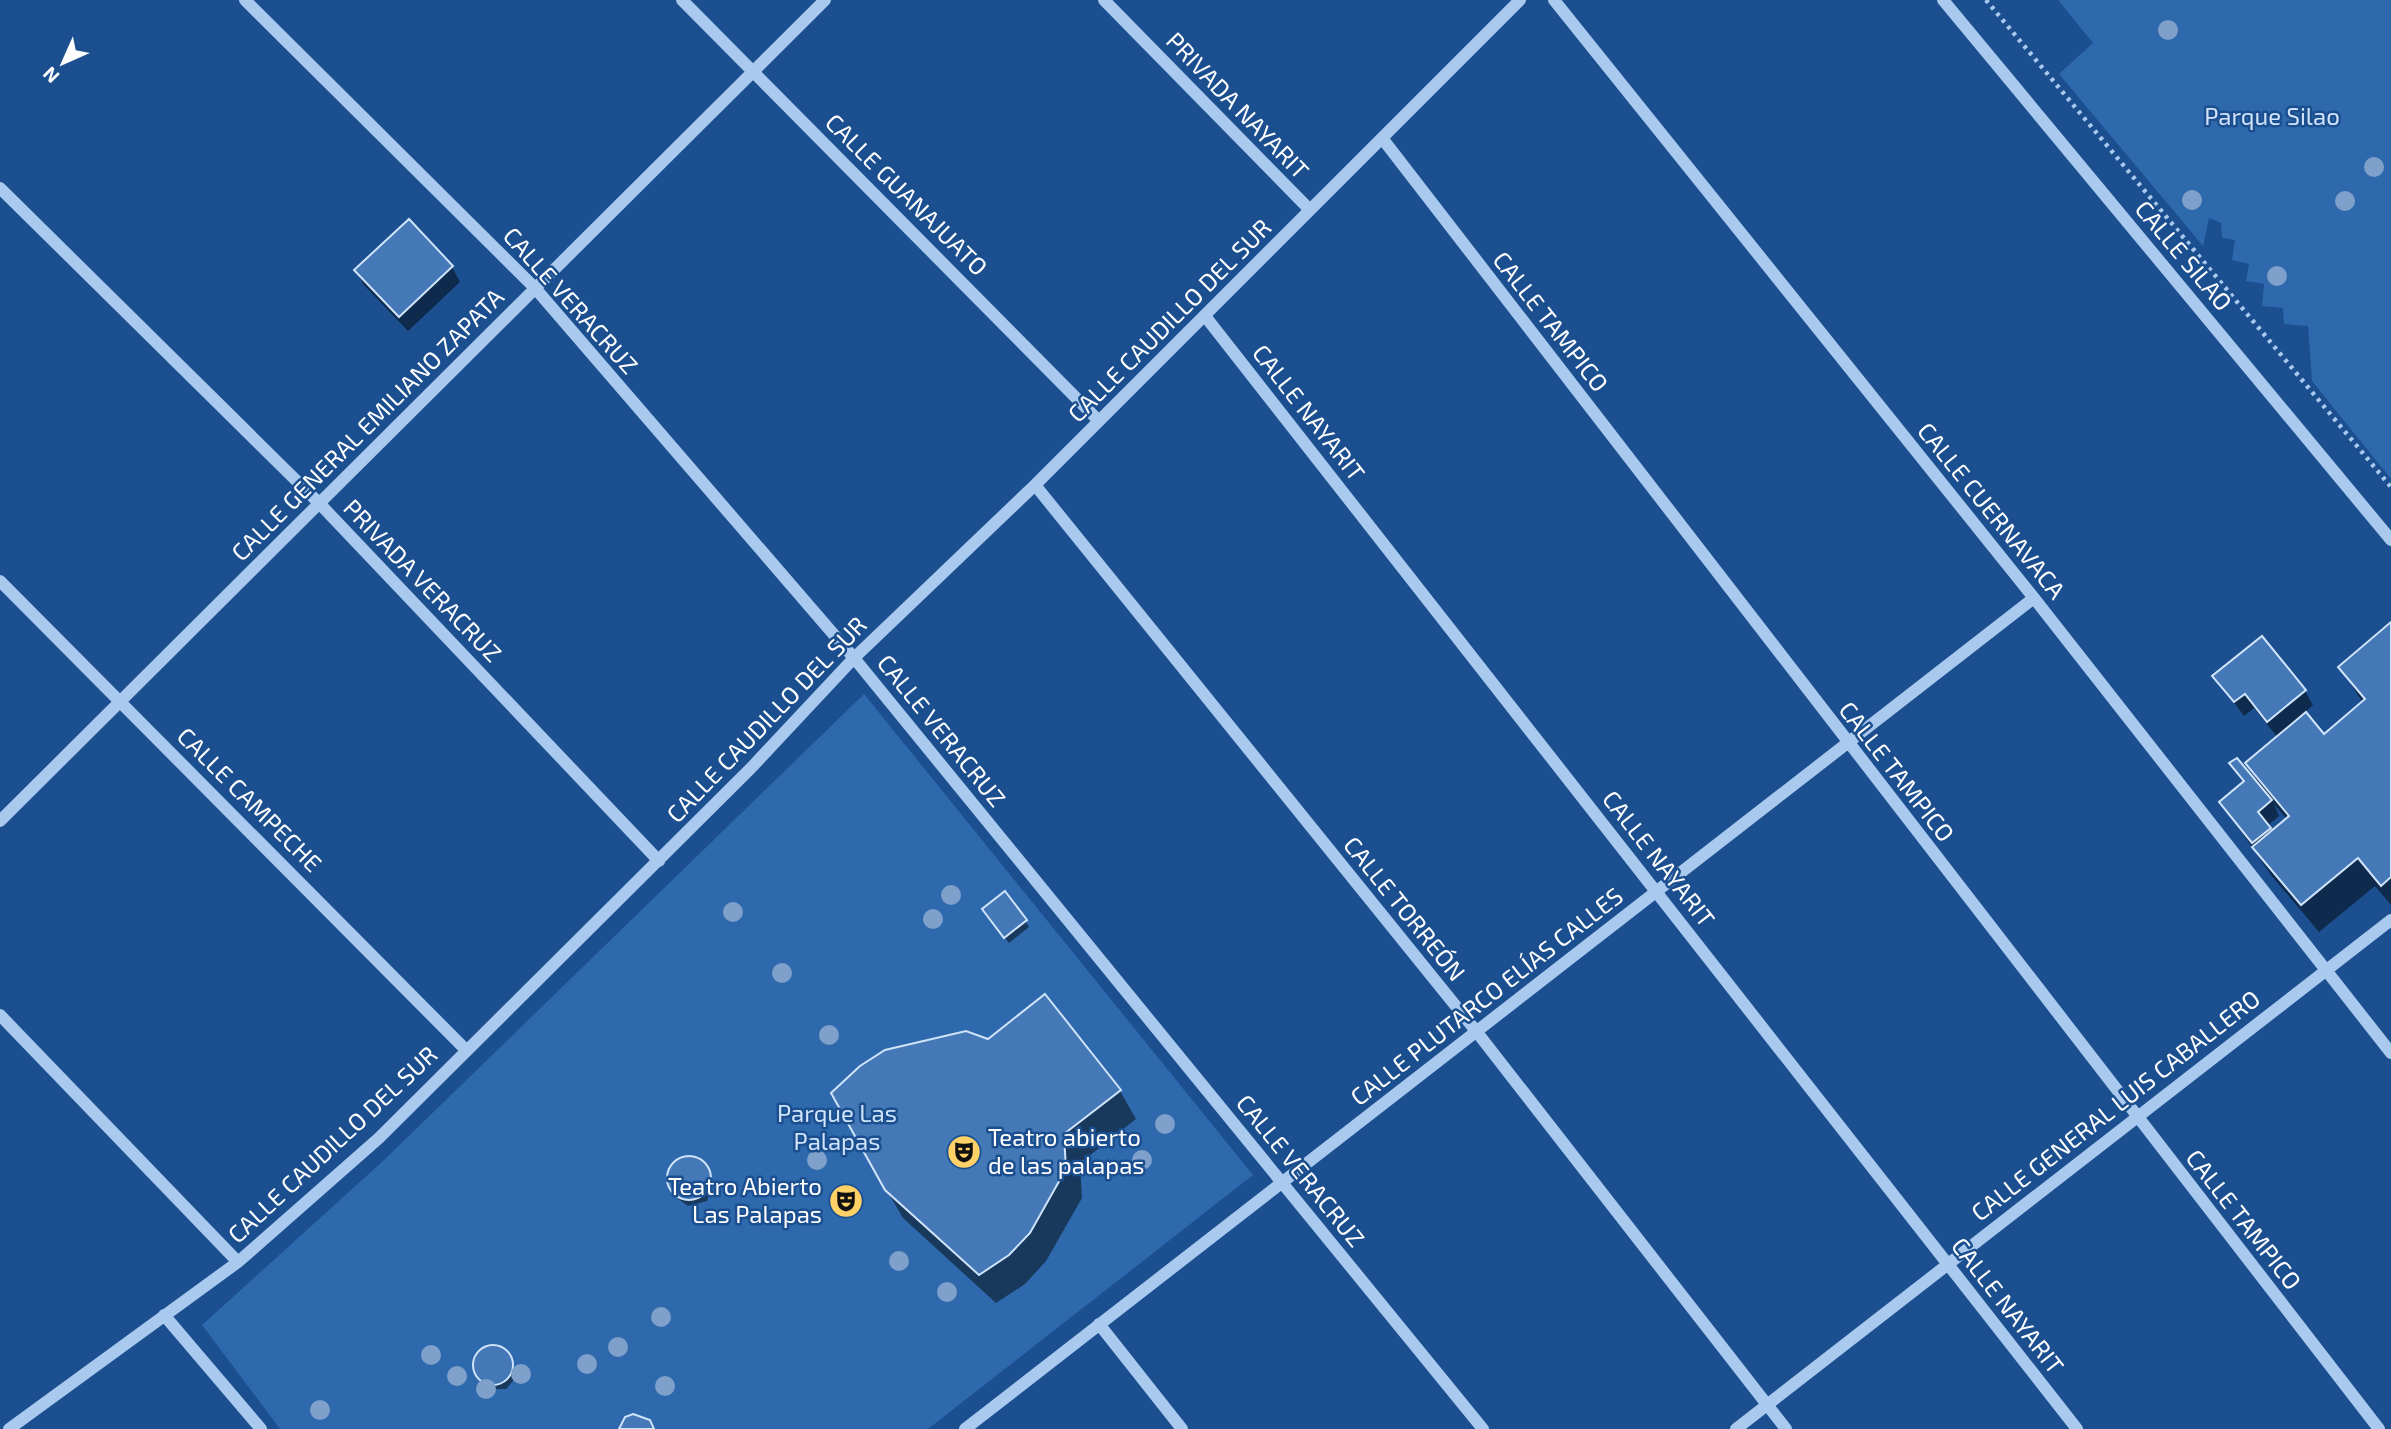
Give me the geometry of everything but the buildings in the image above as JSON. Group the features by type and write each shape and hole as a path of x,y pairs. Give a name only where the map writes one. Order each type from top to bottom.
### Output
{"street":[{"name":"CALLE VERACRUZ","path":"245,0 535,288 854,658 1483,1429"},
{"name":"CALLE GUANAJUATO","path":"682,0 1099,421"},
{"name":"CALLE GENERAL EMILIANO ZAPATA","path":"0,821 825,0"},
{"name":"PRIVADA NAYARIT","path":"1104,0 1310,210"},
{"name":"CALLE CAUDILLO DEL SUR","path":"9,1429 238,1262 379,1138 659,860 854,658 1035,485 1520,0"},
{"name":"CALLE CUERNAVACA","path":"1554,0 2034,597 2391,1053"},
{"name":"CALLE SILAO","path":"1942,0 2391,540"},
{"name":"CALLE TAMPICO","path":"1382,138 2379,1429"},
{"name":"PRIVADA VERACRUZ","path":"0,188 319,503 659,860"},
{"name":"CALLE NAYARIT","path":"1205,316 2077,1429"},
{"name":"CALLE TORREÓN","path":"1035,485 1476,1031 1786,1429"},
{"name":"CALLE CAMPECHE","path":"0,581 466,1050"},
{"name":"CALLE PLUTARCO ELÍAS CALLES","path":"965,1429 2034,597"},
{"name":"CALLE GENERAL LUIS CABALLERO","path":"1736,1429 1946,1263 2391,920"},
{"path":"0,1015 238,1262"},
{"path":"164,1315 261,1429"},
{"path":"1099,1324 1182,1429"}],"path":[{"path":"1986,0 2391,487"}],"green space":[{"name":"Parque Silao","path":"2058,0 2391,0 2391,479 2312,381 2308,326 2284,324 2283,308 2262,306 2264,284 2246,281 2249,264 2232,260 2235,240 2222,238 2221,223 2209,218 2203,246 2059,74 2093,43"},
{"name":"Parque Las Palapas","path":"864,694 1253,1175 928,1429 280,1429 202,1325 383,1161"}],"place":[{"name":"Teatro abierto de las palapas","path":"964,1152"},
{"name":"Teatro Abierto Las Palapas","path":"846,1201"}]}
